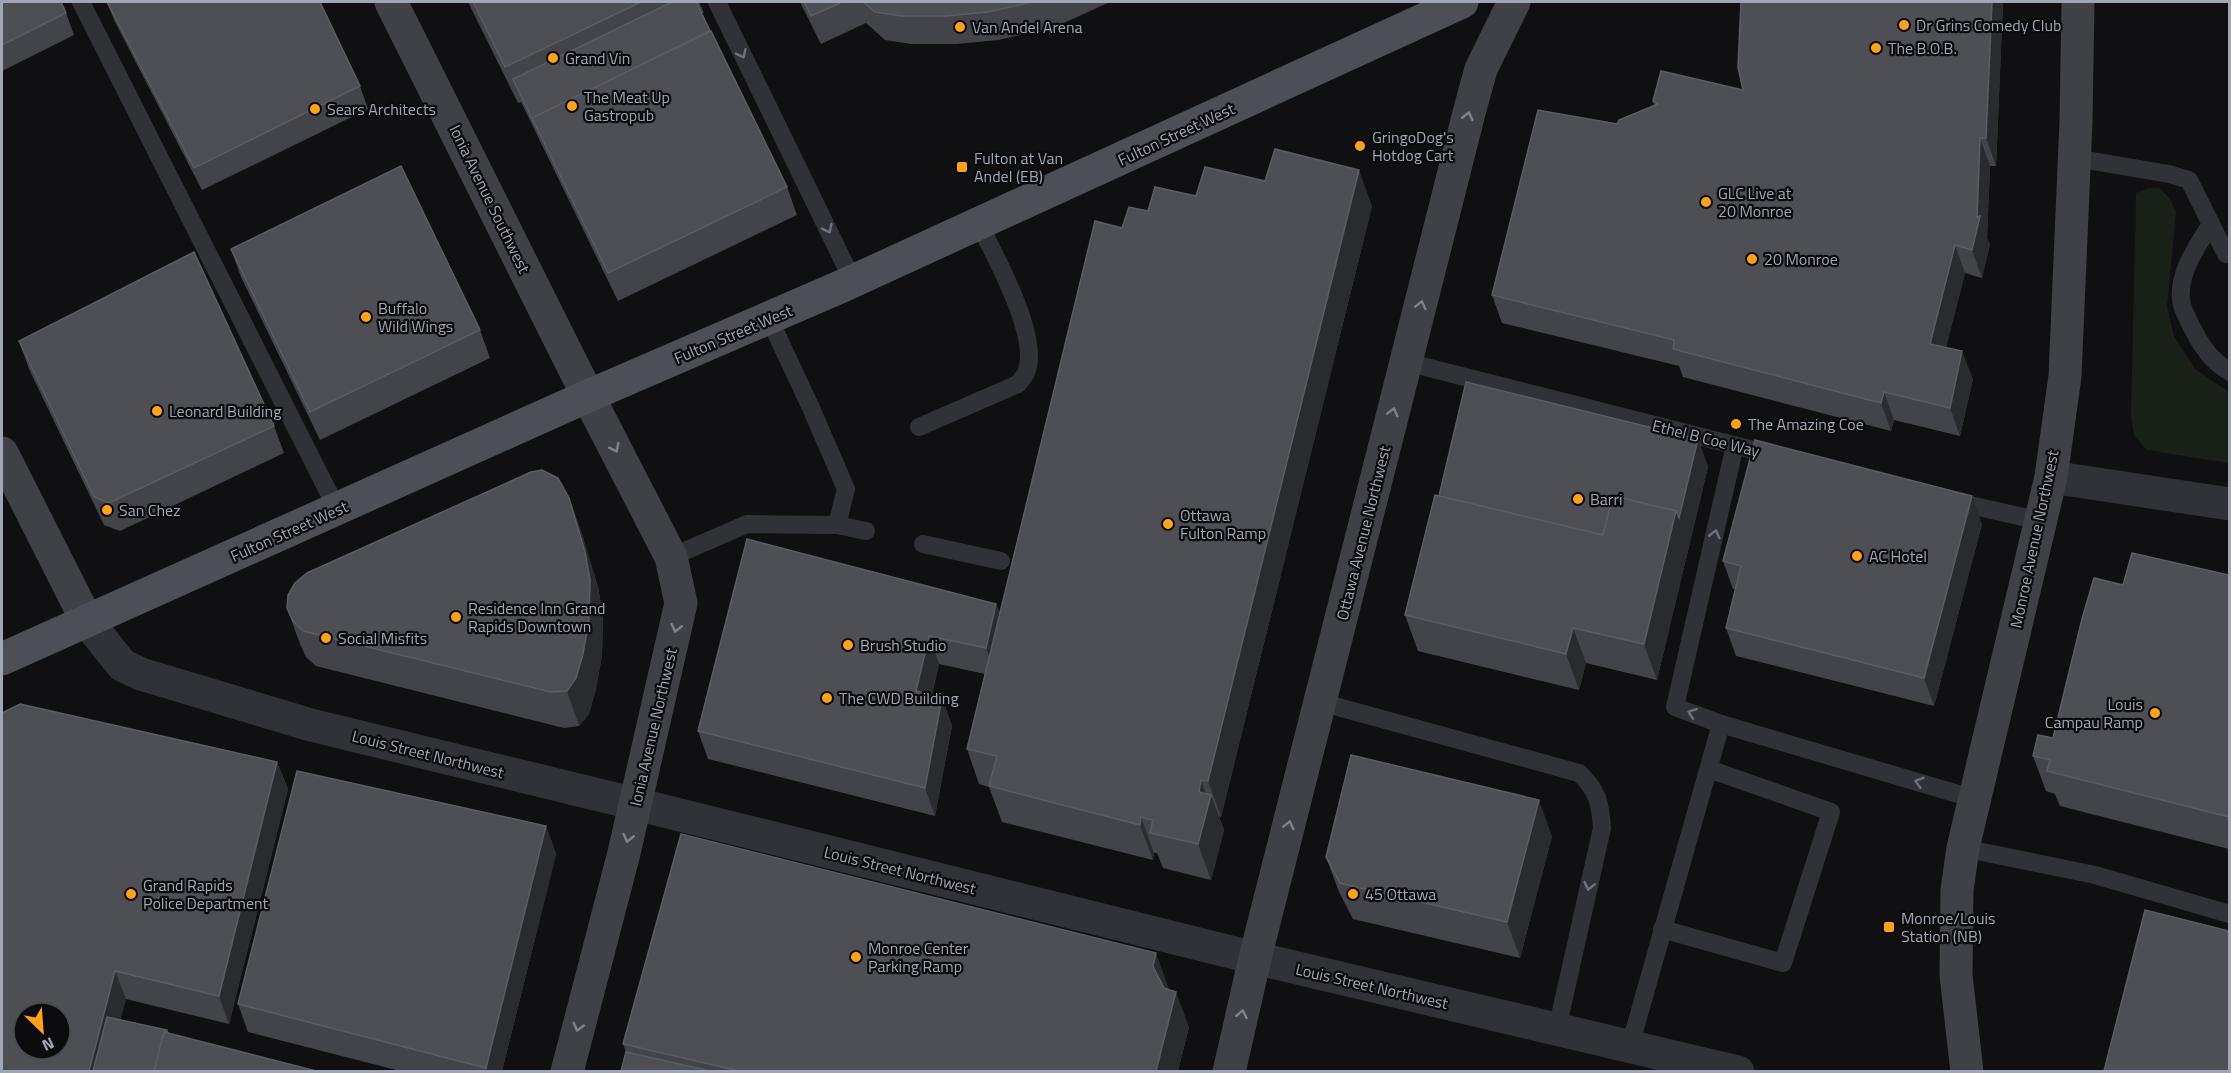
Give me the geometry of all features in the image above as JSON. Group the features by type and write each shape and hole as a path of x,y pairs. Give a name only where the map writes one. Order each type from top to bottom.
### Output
{"main road":[{"name":"Fulton Street West","path":"2,659 588,396 853,281 1462,2"}],"street":[{"name":"Ionia Avenue Southwest","path":"391,2 588,396"},
{"name":"Ottawa Avenue Northwest","path":"1229,1071 1255,958 1481,69 1514,2"},
{"name":"Monroe Avenue Northwest","path":"1967,1071 1956,975 1957,890 1963,848 2051,477 2065,376 2075,158 2078,2"},
{"name":"Ionia Avenue Northwest","path":"567,1071 636,804 681,603 671,557 588,396"},
{"path":"2,453 87,621"},
{"path":"2051,477 2229,504"},
{"name":"Louis Street Northwest","path":"87,621 122,665 141,674 311,725 1255,958 1738,1071"}],"lane":[{"path":"81,2 337,510"},
{"path":"717,2 853,281"},
{"path":"2075,158 2169,174 2189,180 2226,254"},
{"path":"919,427 1018,384 1026,372 1028,360 1026,336 1020,313 979,224"},
{"path":"2211,224 2193,254 2183,280 2182,305 2203,347 2213,361 2229,372"},
{"path":"769,318 846,489 837,525"},
{"name":"Ethel B Coe Way","path":"1406,362 1793,460"},
{"path":"1735,445 1675,707 1721,724 1975,799"},
{"path":"1931,495 2040,521"},
{"path":"671,557 747,524 837,525 866,531"},
{"path":"923,544 1000,561"},
{"path":"1320,702 1578,773 1592,785 1600,804 1602,828 1557,1029"},
{"path":"1630,1046 1721,724"},
{"path":"1662,929 1783,963 1831,812 1709,769"},
{"path":"1963,848 2094,875 2229,914"}],"shaded area":[{"path":"2159,187 2170,199 2176,212 2167,307 2174,336 2195,369 2229,392 2229,463 2147,450 2134,435 2131,415 2136,193 2148,188"}],"building":[{"path":"2,2 61,2 66,13 2,45"},
{"path":"107,2 320,2 360,86 194,168"},
{"path":"473,2 641,2 505,67"},
{"path":"672,2 696,2 710,31 532,118 534,123 513,79"},
{"path":"804,2 842,2 811,16"},
{"path":"863,2 1032,2 988,12 947,16 901,16 875,12"},
{"name":"20 Monroe","path":"1741,2 1992,2 1986,138 1980,138 1977,217 1980,216 1972,250 1955,245 1930,344 1962,351 1950,408 1884,392 1881,403 1673,349 1674,340 1492,295 1538,110 1617,124 1619,120 1658,104 1653,101 1661,71 1743,90 1738,67"},
{"path":"711,31 787,187 608,273 532,118"},
{"name":"Ottawa Fulton Ramp","path":"1275,149 1359,170 1208,781 1201,780 1199,792 1211,795 1198,844 1150,833 1153,820 1141,817 1140,825 989,786 997,756 967,749 1095,221 1122,228 1129,207 1148,211 1155,187 1196,196 1205,167 1265,181"},
{"path":"401,166 480,330 310,412 231,249"},
{"name":"Leonard Building","path":"194,252 274,426 109,503 94,497 19,341"},
{"name":"Barri","path":"1466,382 1698,439 1679,518 1676,511 1613,496 1603,535 1439,496"},
{"name":"AC Hotel","path":"1755,440 1972,496 1924,678 1726,628 1741,566 1723,561"},
{"name":"Residence Inn Grand Rapids Downtown","path":"542,470 558,478 569,498 585,552 590,580 589,619 583,654 576,678 567,691 551,692 303,631 293,621 287,608 288,595 295,583 307,573 531,472"},
{"path":"1435,495 1603,535 1613,496 1676,511 1644,644 1573,628 1566,654 1405,615"},
{"name":"The CWD Building","path":"747,539 996,604 986,648 929,636 916,691 942,698 925,788 698,731"},
{"name":"Louis Campau Ramp","path":"2132,553 2229,575 2229,817 2047,771 2050,760 2033,756 2038,735 2053,738 2094,578 2123,585"},
{"name":"Grand Rapids Police Department","path":"20,704 277,762 219,996 115,971 89,1071 2,1071 2,713"},
{"path":"1351,755 1539,800 1507,922 1340,883 1326,857"},
{"path":"297,771 546,826 486,1068 238,1004"},
{"name":"Monroe Center Parking Ramp","path":"681,834 1156,953 1153,966 1164,988 1176,992 1156,1071 739,1071 623,1044"},
{"path":"2145,910 2229,931 2229,1071 2104,1071"},
{"path":"107,1017 167,1030 167,1033 164,1032 154,1071 93,1071"},
{"path":"164,1032 316,1071 154,1071"},
{"path":"626,1052 710,1071 621,1071"}],"place":[{"name":"Dr Grins Comedy Club","path":"1904,25"},
{"name":"Van Andel Arena","path":"960,27"},
{"name":"The B.O.B.","path":"1876,48"},
{"name":"Grand Vin","path":"553,58"},
{"name":"The Meat Up Gastropub","path":"572,106"},
{"name":"Sears Architects","path":"315,109"},
{"name":"GringoDog's Hotdog Cart","path":"1360,146"},
{"name":"Fulton at Van Andel (EB)","path":"962,167"},
{"name":"GLC Live at 20 Monroe","path":"1706,202"},
{"name":"20 Monroe","path":"1752,259"},
{"name":"Buffalo Wild Wings","path":"366,317"},
{"name":"Leonard Building","path":"157,411"},
{"name":"The Amazing Coe","path":"1736,424"},
{"name":"Barri","path":"1578,499"},
{"name":"San Chez","path":"107,510"},
{"name":"Ottawa Fulton Ramp","path":"1168,524"},
{"name":"AC Hotel","path":"1857,556"},
{"name":"Residence Inn Grand Rapids Downtown","path":"456,617"},
{"name":"Social Misfits","path":"326,638"},
{"name":"Brush Studio","path":"848,645"},
{"name":"The CWD Building","path":"827,698"},
{"name":"Louis Campau Ramp","path":"2155,713"},
{"name":"Grand Rapids Police Department","path":"131,894"},
{"name":"45 Ottawa","path":"1353,894"},
{"name":"Monroe/Louis Station (NB)","path":"1889,927"},
{"name":"Monroe Center Parking Ramp","path":"856,957"}]}
